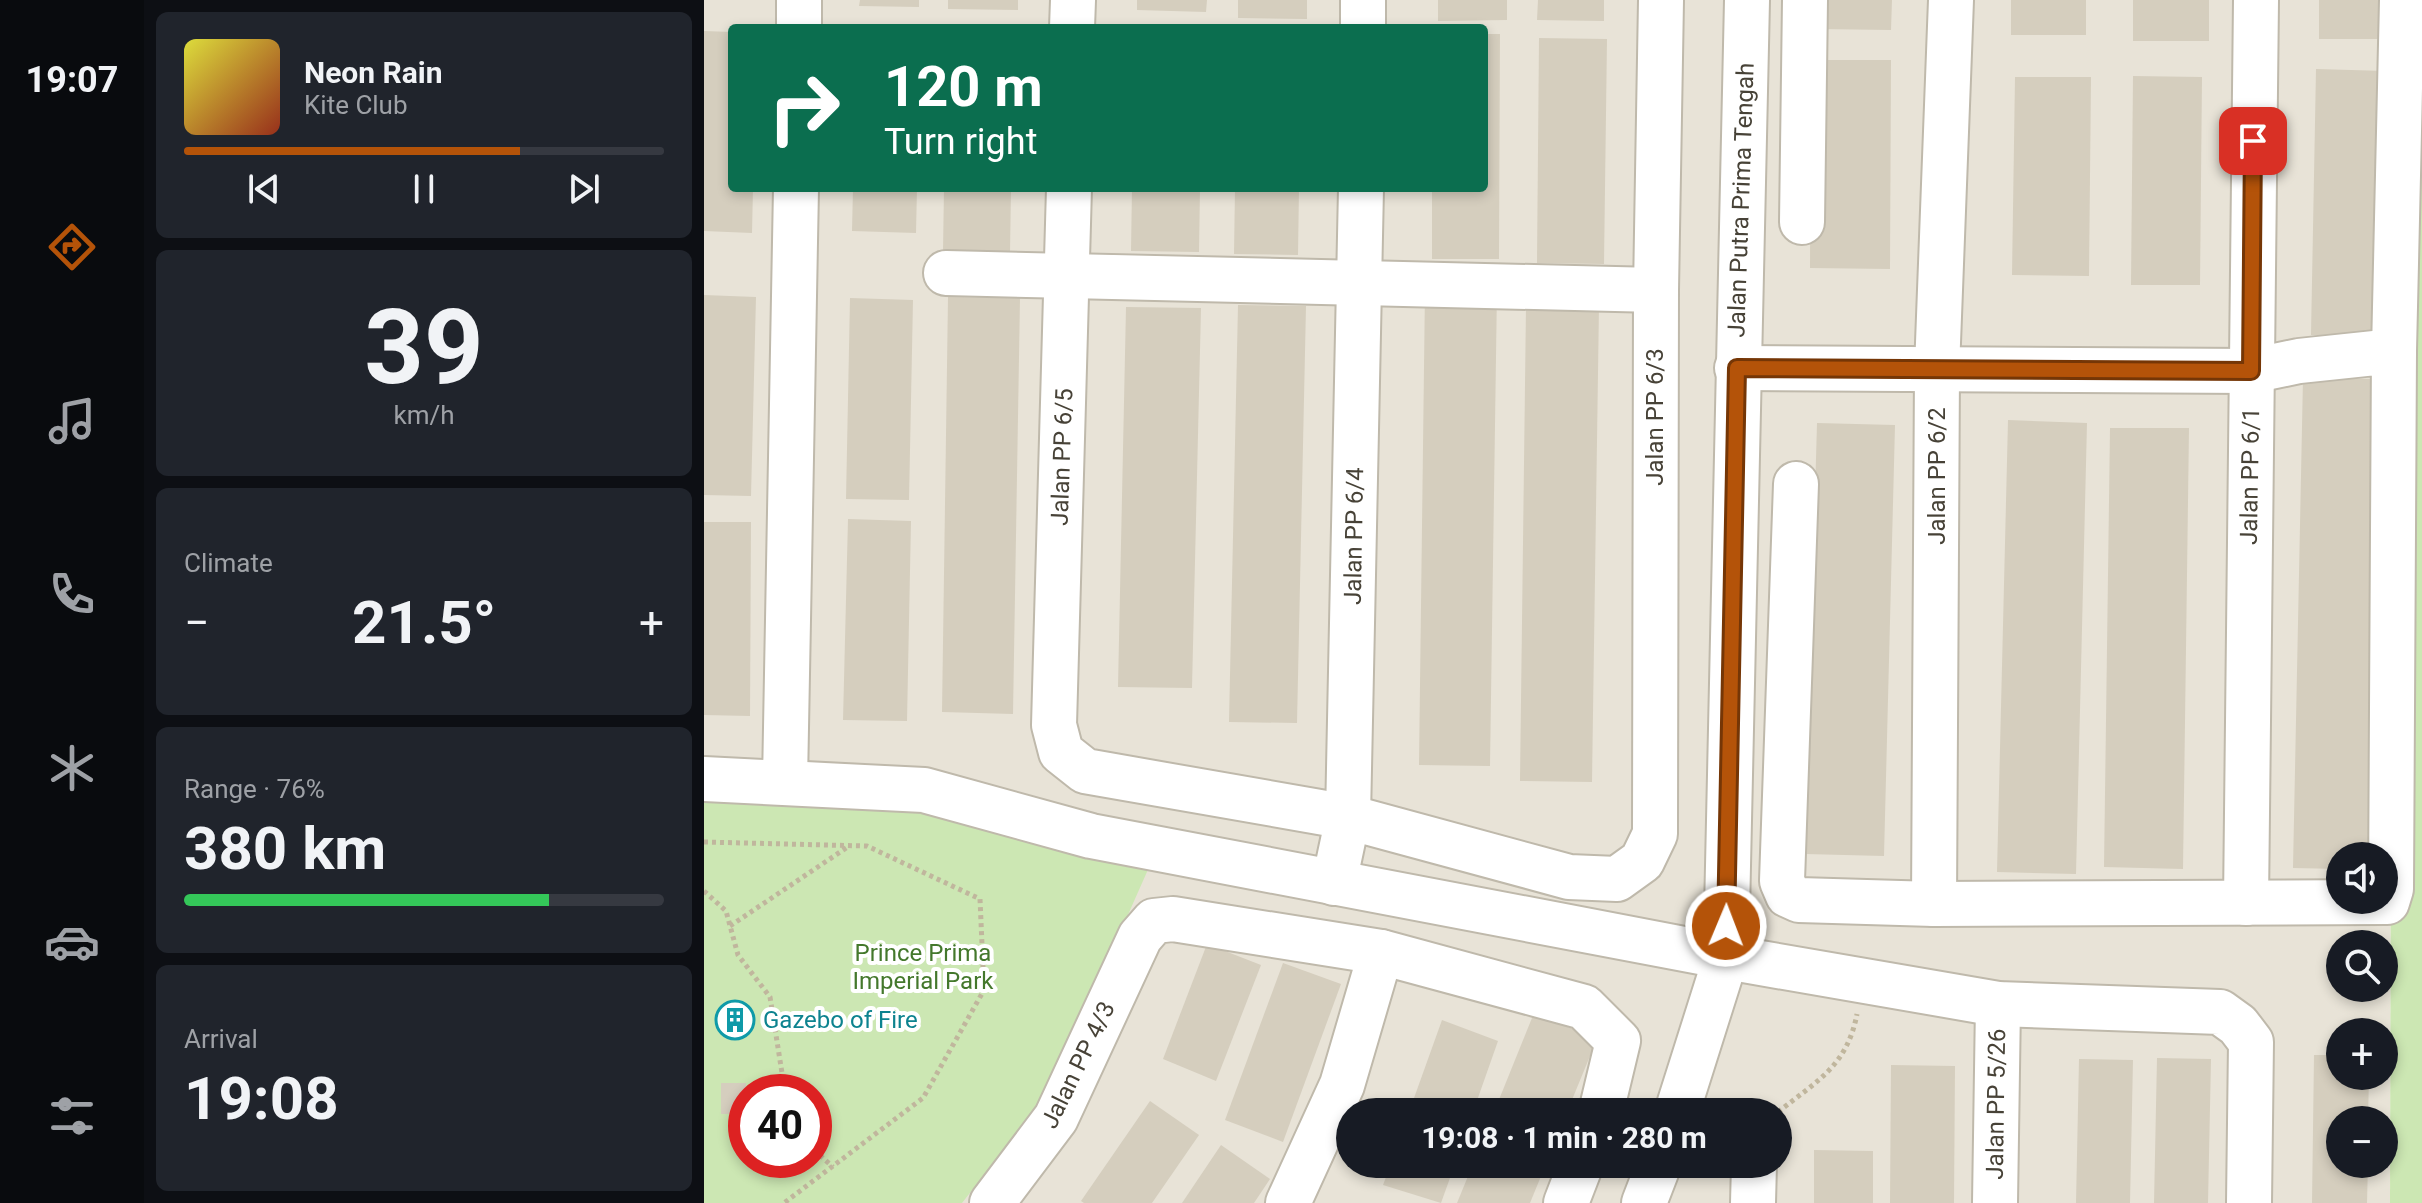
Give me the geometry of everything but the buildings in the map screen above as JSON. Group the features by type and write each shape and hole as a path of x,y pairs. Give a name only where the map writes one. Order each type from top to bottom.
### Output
{"street":[{"path":"799,0 799,24"},
{"path":"1072,24 1073,0"},
{"path":"1363,0 1363,24"},
{"name":"Jalan PP 6/3","path":"1348,817 1569,877 1617,879 1642,861 1655,834 1656,290 1661,0"},
{"name":"Jalan Putra Prima Tengah","path":"1681,1098 1726,957 1747,0"},
{"path":"1802,222 1805,0"},
{"name":"Jalan PP 6/2","path":"1934,904 1937,369 1951,0"},
{"name":"Jalan PP 6/1","path":"2246,903 2256,0"},
{"path":"1796,484 1782,881 1788,895 1799,900 1934,904 2376,905 2387,902 2391,889 2394,351 2402,0"},
{"path":"785,782 796,192"},
{"name":"Jalan PP 6/5","path":"1069,192 1054,725 1061,752 1085,771 1348,817"},
{"name":"Jalan PP 6/4","path":"1334,883 1348,817 1361,192"},
{"path":"946,273 1656,290"},
{"path":"1737,368 2251,371 2299,361 2394,351"},
{"path":"704,779 924,790 1091,836 1726,957 1998,1004 2220,1012 2238,1025 2251,1042 2249,1203"},
{"name":"Jalan PP 4/3","path":"992,1203 1056,1118 1140,937 1154,921 1173,919 1381,952"},
{"path":"1288,1203 1342,1085 1381,952 1584,1007 1618,1041 1604,1098"},
{"name":"Jalan PP 5/26","path":"1995,1203 1998,1004"},
{"path":"1566,1203 1576,1178"},
{"path":"1644,1203 1654,1178"},
{"path":"1753,1203 1754,1178"}],"path":[{"path":"704,842 867,846 980,899 984,990 923,1098 784,1203"},
{"path":"730,926 850,845"},
{"path":"704,891 726,911 738,955 770,997 782,1074"},
{"path":"1792,1101 1827,1073 1852,1041 1862,981"}],"shaded area":[{"path":"704,0 2393,0 2391,842 2326,842 2326,914 2391,914 2391,930 2326,930 2326,1002 2391,1002 2390,1018 2326,1018 2326,1090 2390,1090 2390,1106 2326,1106 2326,1178 2390,1178 2390,1203 704,1203"}],"green space":[{"path":"2393,0 2422,0 2422,1203 2390,1203 2390,1178 2398,1178 2398,1106 2390,1106 2390,1090 2398,1090 2398,1018 2390,1018 2391,1002 2398,1002 2398,930 2391,930 2391,914 2398,914 2398,842 2391,842"},
{"name":"Prince Prima Imperial Park","path":"704,795 876,795 1154,856 1050,1091 962,1203 704,1203"}],"place":[{"name":"Gazebo of Fire","path":"735,1020"}],"route":[{"path":"1726,926 1737,368 2251,371 2253,141"}]}
